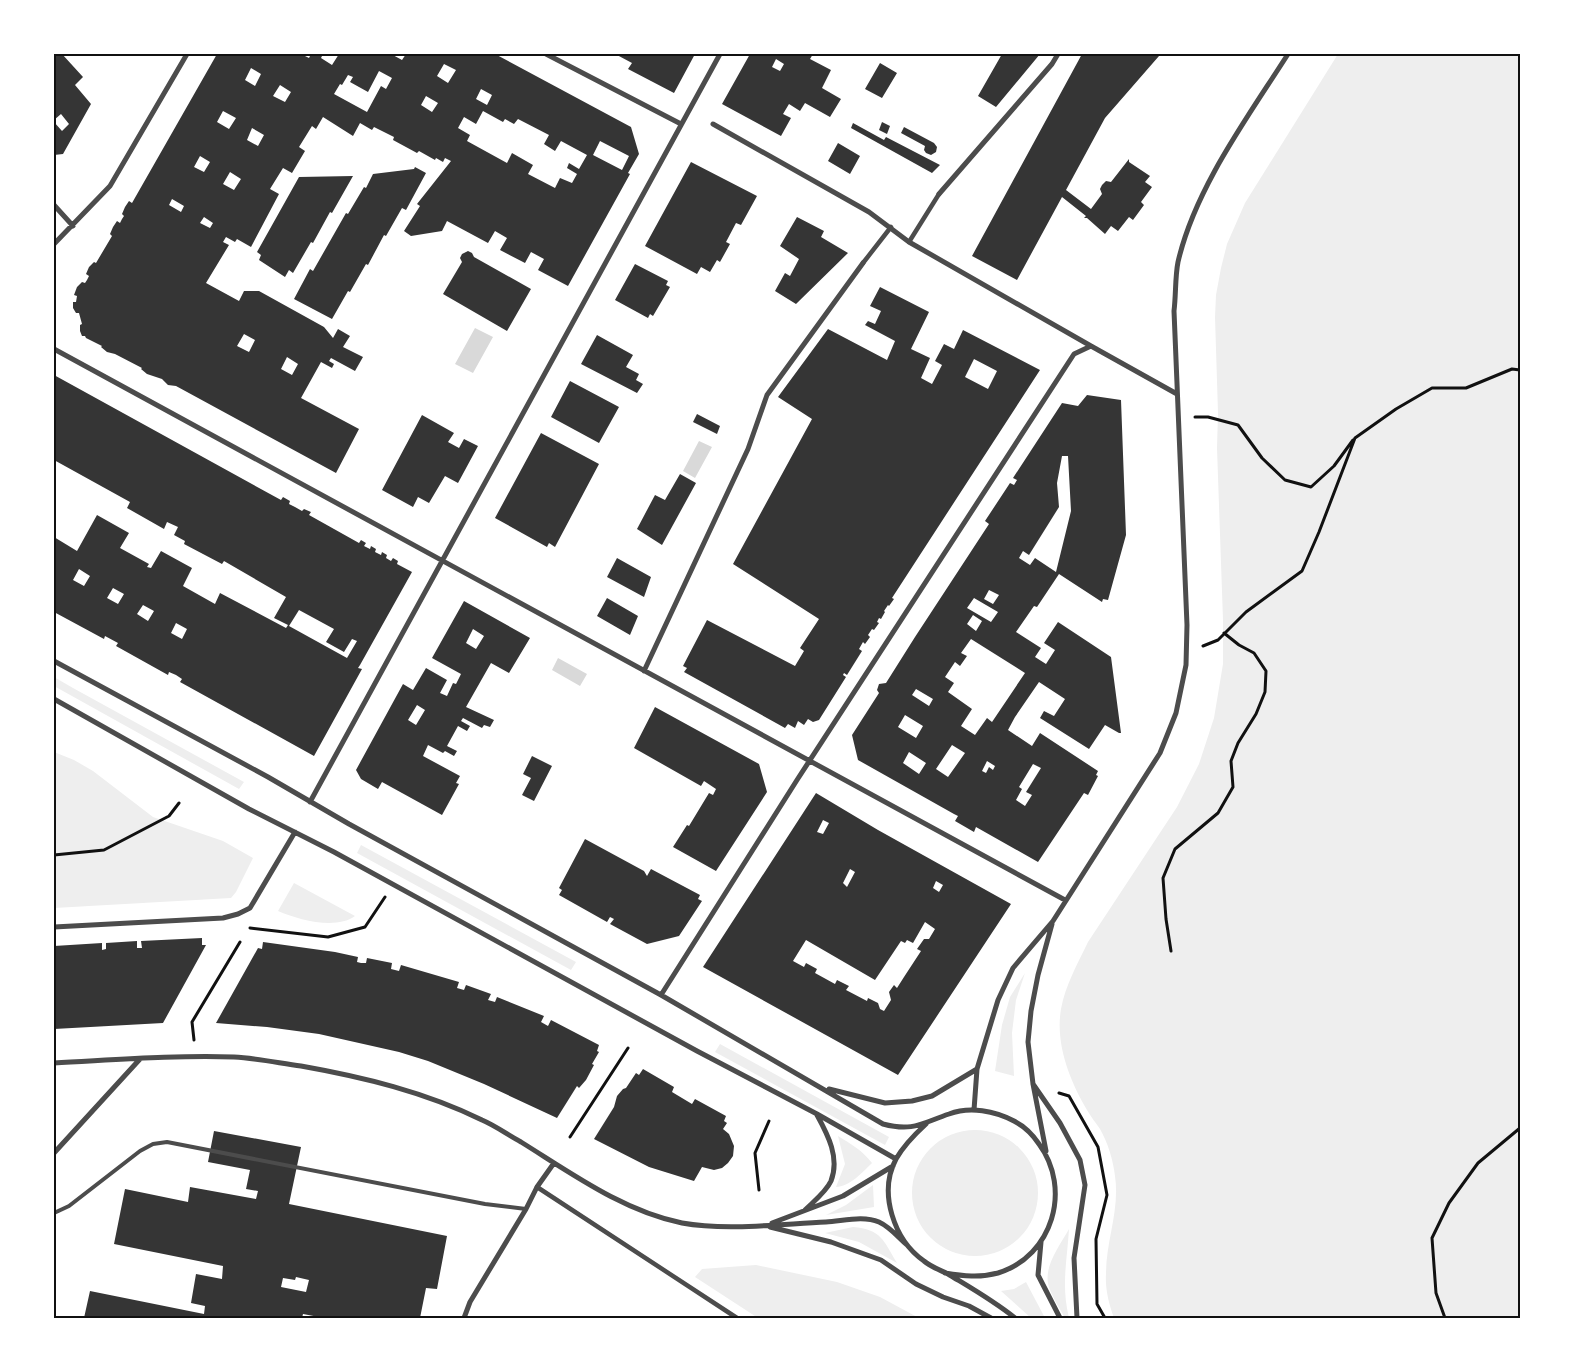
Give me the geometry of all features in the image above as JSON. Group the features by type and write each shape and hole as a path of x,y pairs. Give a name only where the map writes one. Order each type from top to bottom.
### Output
{"street":[{"path":"54,244 110,186 186,54"},
{"path":"546,54 681,124"},
{"path":"310,802 720,54"},
{"path":"909,242 939,194 1052,64 1058,54"},
{"path":"974,1110 977,1068 998,1000 1013,968 1053,921 1160,754 1176,713 1186,665 1187,624 1174,311 1178,263 1197,205 1234,140 1288,54"},
{"path":"713,124 869,212 909,242 1177,394"},
{"path":"54,205 73,226"},
{"path":"644,671 748,449 767,395 891,227"},
{"path":"662,994 1074,354 1091,346"},
{"path":"54,349 1065,900"},
{"path":"54,660 662,994 883,1124 898,1128 909,1127 950,1113 974,1110 996,1113 1017,1122 1034,1136 1047,1154"},
{"path":"54,699 250,809 393,884 697,1051 817,1114 896,1159"},
{"path":"54,927 223,918 238,914 250,908 295,832"},
{"path":"945,1273 972,1277 998,1273 1022,1261 1041,1241 1052,1221 1056,1198 1054,1176 1047,1154 1033,1084 1028,1042 1031,1011 1038,975 1053,921"},
{"path":"54,1063 236,1057 350,1075 413,1092 482,1120 629,1205 682,1223 717,1226 765,1225 858,1218 878,1221 890,1229 924,1262 992,1300 1015,1318"},
{"path":"54,1153 140,1059"},
{"path":"824,1088 885,1103 912,1101 932,1096 977,1068"},
{"path":"1033,1084 1060,1123 1080,1160 1085,1185 1074,1258 1077,1318"},
{"path":"802,1212 831,1182 835,1161 830,1138 817,1114"},
{"path":"907,1245 896,1227 890,1207 889,1186 896,1159 910,1138 928,1122"},
{"path":"464,1318 470,1302 526,1209 537,1187 554,1162"},
{"path":"765,1225 843,1196 893,1166"},
{"path":"537,1187 737,1318"},
{"path":"765,1225 831,1242 881,1260 916,1284 943,1298 969,1306 991,1318"},
{"path":"1041,1241 1038,1275 1060,1318"}],"lane":[{"path":"54,1213 69,1206 140,1151 153,1144 167,1142 485,1204 526,1209"}],"path":[{"path":"1178,417 1208,417 1238,425 1262,458 1285,480 1311,487 1334,466 1355,438 1396,409 1432,388 1466,388 1512,369 1520,370"},
{"path":"1186,652 1218,640 1246,612 1302,571 1355,438"},
{"path":"1171,951 1162,878 1175,849 1218,814 1233,787 1231,761 1238,743 1256,714 1265,692 1266,671 1254,653 1238,645 1224,633"},
{"path":"54,855 104,850 169,816 179,803"},
{"path":"248,928 328,936 366,928 393,884"},
{"path":"192,1022 240,942"},
{"path":"570,1137 628,1048"},
{"path":"758,1190 755,1153 768,1121"},
{"path":"1445,1318 1436,1293 1432,1238 1449,1203 1478,1164 1520,1128"}],"shaded area":[{"path":"1338,54 1520,54 1520,1318 1114,1318 1110,1307 1106,1280 1108,1249 1116,1201 1114,1170 1105,1140 1081,1099 1065,1062 1060,1035 1061,1009 1069,983 1088,942 1177,807 1199,764 1214,718 1223,664 1215,317 1216,295 1221,268 1227,244 1245,203"},
{"path":"475,328 493,337 473,373 455,364"},
{"path":"699,441 712,447 695,478 683,471"},
{"path":"558,658 587,674 580,686 552,670"},
{"path":"54,677 244,782 239,789 54,686"},
{"path":"54,752 74,760 93,771 153,817 223,841 253,858 236,892 231,898 54,908"},
{"path":"361,845 576,962 571,970 357,853"},
{"path":"294,883 355,916 347,920 328,923 296,918 278,911"},
{"path":"1025,973 1016,1000 1012,1033 1014,1076 995,1071 1002,1025 1010,997"},
{"path":"720,1044 889,1137 885,1145 715,1052"},
{"path":"975,1130 999,1134 1020,1148 1034,1169 1038,1193 1034,1217 1020,1238 999,1252 975,1256 951,1252 930,1238 916,1217 912,1193 916,1169 930,1148 951,1134"},
{"path":"838,1136 860,1151 872,1163 851,1182 836,1187 845,1164"},
{"path":"873,1185 874,1207 826,1215 846,1205"},
{"path":"853,1227 876,1233 885,1242 897,1263 859,1242 825,1233"},
{"path":"1069,1229 1065,1295 1069,1318 1065,1318 1050,1290 1048,1274 1052,1258"},
{"path":"756,1265 837,1282 880,1297 919,1318 758,1318 695,1277 702,1269"},
{"path":"1026,1282 1045,1318 1031,1318 1001,1291 1014,1289"}],"building":[{"path":"54,54 62,54 83,77 75,85 91,104 63,154 54,155 54,122 62,131 69,124 61,114 54,120"},
{"path":"217,54 301,54 309,58 311,54 323,54 321,58 332,65 339,54 391,54 402,60 406,54 495,54 631,127 639,154 628,173 630,174 568,286 538,270 544,259 531,252 525,263 500,250 507,238 495,231 488,243 447,221 442,231 411,236 404,231 420,206 417,204 451,161 445,158 443,162 436,158 435,160 419,151 417,153 393,140 394,137 374,127 372,130 360,123 353,136 323,117 316,129 312,126 299,147 305,151 292,173 283,168 270,189 279,194 251,247 237,239 235,242 226,237 223,242 229,245 206,283 239,301 244,291 259,291 324,327 333,338 338,329 350,336 343,347 363,357 355,371 331,358 329,361 334,364 332,368 321,362 301,398 359,429 336,473 176,386 168,385 162,379 147,374 142,368 115,354 107,352 102,346 82,336 80,325 82,324 79,313 76,313 73,308 73,302 76,302 77,296 74,295 77,287 87,280 89,276 86,274 89,267 94,262 96,263 112,236 110,234 113,227 117,221 120,223 124,216 122,214 129,201 132,203","holes":["444,64 456,70 448,83 437,76","251,68 261,74 255,86 245,80","379,71 392,78 386,89 381,86 367,112 334,94 348,75 353,77 350,82 368,92","280,85 291,92 285,102 273,96","481,89 492,95 487,105 476,99","426,96 438,103 432,112 421,105","223,111 236,118 229,129 217,122","483,111 503,122 505,119 514,124 518,119 549,135 544,144 555,151 561,141 587,155 579,169 569,163 567,168 577,174 572,183 560,178 555,188 528,174 533,165 512,153 507,163 467,141 470,135 458,128 464,117 476,124","252,128 264,135 258,146 247,140","600,141 629,156 622,170 593,155","200,156 210,162 204,172 194,167","230,172 241,179 234,190 223,184","172,199 184,206 181,212 169,205","204,217 213,223 210,228 200,223","244,334 255,340 249,352 237,346","287,357 298,364 292,375 281,369"]},
{"path":"618,54 695,54 674,93 628,69 632,63"},
{"path":"750,54 813,54 810,59 831,70 822,88 841,99 830,117 805,103 800,111 789,104 783,114 791,118 781,136 722,104","holes":["776,59 784,64 780,71 772,67"]},
{"path":"1002,54 1040,54 996,107 978,96"},
{"path":"1082,54 1156,54 1159,56 1105,118 1066,190 1091,209 1102,194 1100,189 1102,185 1106,181 1111,182 1129,159 1129,162 1150,176 1145,182 1152,187 1141,202 1144,205 1133,220 1129,217 1118,231 1111,226 1105,234 1087,218 1084,218 1086,216 1062,197 1017,280 972,256"},
{"path":"880,63 897,73 882,98 865,89"},
{"path":"882,122 890,126 887,134 879,130"},
{"path":"853,123 884,140 886,137 940,165 932,173 851,128"},
{"path":"904,127 934,143 937,147 936,152 931,155 926,153 924,150 925,146 901,133"},
{"path":"838,143 860,156 850,174 828,161"},
{"path":"691,162 757,196 741,225 736,223 726,242 730,244 720,262 717,260 710,272 701,267 697,274 645,246"},
{"path":"415,167 426,173 406,210 402,208 386,236 384,235 368,265 366,264 350,292 348,291 332,319 294,299 310,269 313,271 346,213 348,214 364,187 366,188 373,174 414,169"},
{"path":"353,176 332,213 330,212 313,243 311,242 293,273 289,270 285,277 259,260 261,255 257,252 299,177"},
{"path":"797,217 824,231 821,237 848,253 796,304 775,291 785,273 790,276 799,259 780,246"},
{"path":"468,251 474,257 531,289 507,331 443,294 462,262 460,258 462,254"},
{"path":"635,264 668,281 666,285 670,287 653,316 650,314 648,318 615,300"},
{"path":"880,287 929,312 911,349 930,358 921,378 932,384 942,365 935,361 944,344 954,349 963,330 1040,370 892,598 894,599 884,611 881,619 879,618 877,622 879,623 868,635 870,637 865,644 863,642 859,649 862,651 847,675 844,673 843,675 846,677 819,720 813,722 808,719 804,725 798,721 795,728 788,724 785,728 684,672 687,668 683,666 707,620 795,666 804,651 800,648 819,619 733,564 812,419 778,397 828,329 887,360 895,341 865,325 868,321 875,324 881,311 870,306","holes":["974,359 997,371 988,389 965,377"]},
{"path":"597,335 633,355 626,367 639,374 636,380 643,384 637,393 581,364"},
{"path":"54,375 281,500 283,497 290,501 289,504 302,511 304,509 311,512 309,515 359,543 361,540 366,543 364,546 370,549 371,546 376,549 375,552 381,555 382,552 387,555 386,558 391,561 393,558 398,561 397,564 412,572 358,668 362,669 314,756 180,682 182,679 176,675 169,672 168,675 116,646 118,643 105,636 104,639 54,612 54,537 77,551 97,515 129,533 120,548 149,564 147,567 151,568 161,551 192,568 183,586 215,604 220,593 286,628 288,625 274,618 286,597 224,561 222,564 184,544 185,541 174,535 178,527 167,522 164,529 127,508 130,502 54,460","holes":["79,569 90,576 84,586 73,580","113,588 124,594 118,604 107,598","143,605 154,611 148,621 137,614","299,610 334,629 326,642 344,652 352,639 357,641 347,658 289,626","176,623 187,629 182,639 171,633"]},
{"path":"570,381 619,407 599,443 551,417"},
{"path":"1087,395 1121,400 1126,535 1108,600 1103,599 1102,602 1059,574 1037,607 1034,606 1016,632 1041,648 1035,657 1046,664 1055,650 1044,643 1058,622 1111,657 1121,733 1105,725 1089,749 1040,718 1044,711 1054,716 1065,699 1039,682 1015,717 1008,730 1032,746 1040,733 1098,771 1096,775 1098,776 1088,795 1084,793 1038,862 976,827 974,832 955,821 958,816 858,760 852,735 879,693 877,690 879,684 886,683 989,524 985,521 1010,483 1014,485 1017,480 1013,478 1062,403 1078,406","holes":["1062,456 1068,456 1071,511 1056,572 1035,558 1030,565 1019,558 1023,551 1029,555 1059,507 1057,483","989,590 999,595 993,604 984,599","974,598 998,612 991,622 967,608","973,615 982,621 976,631 967,624","971,639 1025,673 992,722 987,718 975,735 961,726 972,709 948,692 954,683 945,677 955,662 960,666 967,656 961,653","916,689 933,699 929,706 912,695","905,715 923,726 916,738 898,727","952,745 965,753 948,777 936,769","909,752 926,763 919,774 903,763","987,761 995,766 993,770 989,767 986,773 982,771","1033,764 1041,768 1026,792 1032,795 1025,806 1016,800 1022,789 1019,787"]},
{"path":"697,414 720,426 717,434 693,422"},
{"path":"422,415 454,433 448,442 459,448 464,439 478,446 458,483 445,476 429,503 418,497 413,507 382,490"},
{"path":"541,433 599,464 555,547 549,543 547,547 495,518"},
{"path":"680,474 696,483 662,545 637,529 655,495 665,500"},
{"path":"617,558 651,577 644,597 607,577"},
{"path":"607,598 638,616 630,635 597,616"},
{"path":"464,601 530,638 509,673 491,663 466,707 494,720 490,727 484,725 482,728 463,718 461,721 470,726 467,731 458,726 447,746 457,751 454,756 445,751 443,753 428,745 423,756 460,776 456,783 459,784 442,815 382,782 378,789 361,779 356,770 403,684 413,690 426,668 447,680 440,693 447,696 453,683 456,684 461,674 432,658","holes":["473,629 484,636 476,649 466,643","417,705 425,710 416,725 408,720"]},
{"path":"655,707 759,764 767,792 716,871 673,847 687,825 689,826 709,793 713,795 716,789 704,781 701,786 634,748"},
{"path":"532,756 552,766 534,801 522,795 531,778 523,774"},
{"path":"816,793 1011,904 898,1075 703,967","holes":["823,820 829,823 823,834 817,832","850,869 855,872 847,887 843,883","936,881 943,885 939,892 933,888","925,922 935,929 929,939 924,939 917,949 921,951 897,988 894,985 889,992 891,1000 884,1011 880,1009 878,1003 868,998 867,1001 846,990 849,986 837,980 835,984 815,973 817,969 806,963 804,967 793,961 806,940 875,980 901,941 905,943 907,940 913,943"]},
{"path":"585,839 644,871 647,876 651,869 700,895 698,899 702,901 679,936 647,944 610,924 614,919 610,917 607,922 559,895 562,890 559,888"},
{"path":"202,938 202,945 206,945 163,1023 54,1029 54,946 102,943 102,950 106,949 106,943 137,941 137,948 142,948 141,941"},
{"path":"263,942 335,952 358,957 357,962 361,963 366,963 367,958 392,963 391,969 399,971 401,965 459,982 457,988 464,990 466,985 491,994 488,1000 495,1002 497,997 544,1016 541,1022 548,1026 551,1020 599,1045 597,1051 599,1052 586,1080 579,1088 577,1086 557,1118 484,1084 428,1061 399,1052 319,1034 216,1023 258,948 262,949"},
{"path":"643,1069 674,1087 672,1092 692,1104 695,1099 726,1116 724,1121 727,1123 723,1129 729,1134 734,1146 733,1156 728,1163 722,1168 714,1170 702,1167 694,1181 649,1167 594,1139 614,1107 617,1096 626,1088 636,1073 639,1075"},
{"path":"214,1131 301,1147 289,1204 447,1236 437,1289 426,1288 420,1318 324,1318 303,1314 302,1318 84,1318 90,1291 204,1314 205,1306 191,1303 196,1274 222,1279 223,1266 114,1244 125,1189 188,1202 190,1187 256,1199 258,1191 246,1189 250,1170 208,1162","holes":["296,1277 309,1280 306,1292 281,1287 283,1278 295,1280"]}]}
